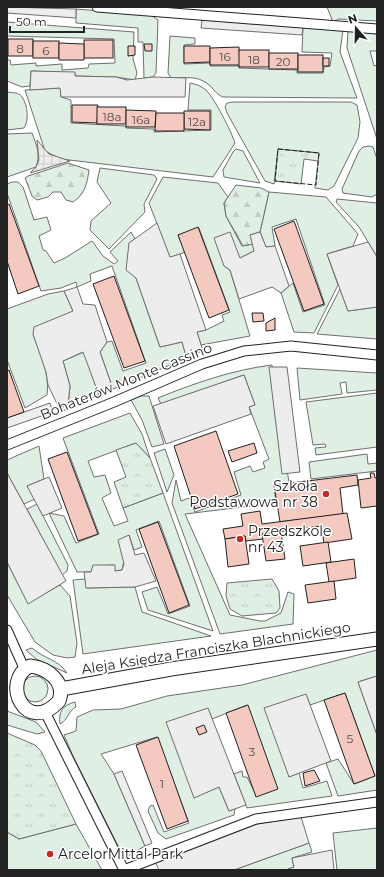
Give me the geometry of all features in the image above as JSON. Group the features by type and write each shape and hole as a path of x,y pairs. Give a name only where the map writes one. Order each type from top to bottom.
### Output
{"street":[{"path":"97,7 377,29"},
{"name":"Bohaterów Monte Cassino","path":"7,445 114,402 202,364 244,351 291,346 377,355"},
{"path":"7,630 24,668"},
{"name":"Aleja Księdza Franciszka Blachnickiego","path":"61,689 171,669 377,639"},
{"path":"36,667 48,672 58,682 61,689 59,701 44,712 26,712 16,705 8,696 10,681 24,668 36,667"},
{"path":"44,712 124,870 256,819 377,802"}],"green space":[{"path":"327,7 377,7 377,21 339,19 333,22"},
{"path":"76,9 151,15 158,20 156,73 153,77 144,78 143,42 138,42 138,28 76,23"},
{"path":"7,22 134,32 133,59 137,73 135,80 116,77 75,76 75,73 31,71 30,86 22,87 7,81 7,60 10,60 11,65 36,63 36,66 62,64 62,70 88,68 89,64 115,63 114,39 7,36"},
{"path":"303,27 343,30 340,52 357,98 223,97 200,79 171,78 168,73 170,36 195,38 195,44 184,45 184,64 210,63 210,66 239,66 239,68 297,70 297,73 323,73 324,67 330,66 332,53 302,52"},
{"path":"348,31 377,34 377,51 370,51 374,66 377,65 377,139 347,48"},
{"path":"190,83 202,87 210,94 235,143 213,177 61,159 45,151 25,90 61,88 61,97 71,100 71,123 154,129 154,132 211,130 211,110 188,110"},
{"path":"7,92 19,94 24,100 27,108 27,121 24,128 7,130"},
{"path":"351,102 357,105 360,122 358,138 334,186 328,190 315,188 319,153 278,149 274,184 265,181 227,113 225,107 227,103"},
{"path":"32,133 38,153 36,167 7,177 7,134"},
{"path":"363,147 373,147 377,159 377,194 372,197 343,193 342,189 359,151"},
{"path":"236,149 243,151 260,183 224,177 223,170"},
{"path":"278,149 319,153 318,161 304,159 301,184 275,181"},
{"path":"68,163 89,170 85,188 77,199 73,202 66,200 61,192 53,192 48,197 37,200 32,196 25,178"},
{"path":"100,168 154,175 157,179 144,204 145,212 109,249 90,230 91,221 111,203 97,182"},
{"path":"163,177 218,183 228,197 224,203 226,216 242,246 253,244 254,251 224,266 230,270 250,336 201,345 197,332 206,330 224,321 222,315 230,312 199,228 178,235 185,252 170,258 149,203"},
{"path":"18,182 23,187 34,220 47,217 51,230 39,236 43,250 46,251 54,263 92,241 103,256 114,264 118,261 110,252 131,232 135,239 129,243 136,278 160,347 182,342 187,358 113,389 100,352 107,342 112,341 123,371 146,363 112,266 90,274 91,281 77,287 76,282 61,288 41,291 7,193 7,184"},
{"path":"236,185 261,188 269,192 260,232 250,235 253,244 243,246 226,216 224,203"},
{"path":"269,192 326,197 358,234 353,246 327,254 338,285 314,333 294,332 281,293 293,283 303,312 325,305 296,219 272,227 275,246 266,247 260,232"},
{"path":"337,199 377,203 377,257 359,227 336,202"},
{"path":"340,289 348,311 377,307 377,339 317,334"},
{"path":"64,291 73,311 33,334 46,372 48,387 47,395 25,408 7,360 7,309 48,294"},
{"path":"84,352 99,395 63,411 59,408 68,405 70,386 63,361"},
{"path":"272,365 289,483 274,485 276,503 185,514 230,615 265,621 281,613 288,592 294,594 293,624 220,634 172,503 176,480 181,501 189,498 195,512 241,495 234,472 250,466 253,472 265,468 263,462 269,459 249,407 255,405 244,375 161,404 158,398 214,378 243,370"},
{"path":"297,368 377,373 377,390 347,393 346,382 340,383 342,394 300,400"},
{"path":"377,393 377,447 316,455 315,448 326,447 325,444 313,445 306,402"},
{"path":"141,396 149,396 164,444 152,447 142,420 131,400"},
{"path":"130,413 142,434 150,458 136,443 88,461 94,477 105,475 111,493 102,498 114,526 128,521 123,508 163,493 213,631 148,610 142,592 157,587 168,614 190,606 159,521 136,530 142,547 134,550 129,535 122,570 114,571 114,565 93,566 91,572 77,572 49,513 64,516 76,543 99,534 63,438"},
{"path":"136,443 150,458 163,493 123,508 114,482 126,477 116,450"},
{"path":"39,446 44,479 27,486 35,499 24,504 7,473 7,460"},
{"path":"165,449 174,475 167,492 154,453"},
{"path":"367,454 368,464 377,463 377,471 311,479 309,462"},
{"path":"37,504 68,565 67,571 62,575 27,509"},
{"path":"7,562 28,603 60,585 70,596 77,643 75,657 67,658 53,655 35,642 7,595"},
{"path":"85,579 87,588 135,587 142,612 211,636 83,654 73,580"},
{"path":"272,579 279,591 280,608 276,613 242,616 230,609 226,596 227,583"},
{"path":"32,648 41,655 55,662 67,673 36,659 26,650"},
{"path":"377,650 377,676 358,682 377,735 377,790 338,796 326,763 338,759 354,784 375,776 345,693 310,705 306,695 289,777 299,773 303,788 327,781 332,796 247,808 234,774 242,771 243,777 247,777 257,797 247,705 212,719 208,709 194,797 219,787 229,811 235,809 234,815 166,839 158,833 148,811 150,806 153,805 164,832 189,823 157,737 101,754 114,774 145,846 124,858 64,735 76,731 77,717 93,710 121,709 167,696 242,685"},
{"path":"35,676 45,679 48,689 45,699 35,702 25,699 22,689 25,679"},
{"path":"75,702 76,707 60,724 60,716 64,707"},
{"path":"7,711 36,722 45,732 37,734 7,725"},
{"path":"7,733 35,745 41,751 76,824 19,839 7,832"},
{"name":"ArcelorMittal Park","path":"76,824 102,870 7,870 7,832 19,839"},
{"path":"377,828 377,870 337,870 333,833"},
{"path":"309,843 312,852 292,858 294,867 286,870 234,870"}],"shaded area":[{"path":"7,7 76,9 76,18 7,13"},
{"path":"202,20 303,27 302,35 201,28"},
{"path":"31,71 75,72 75,76 116,77 127,80 153,77 186,78 185,97 61,97 60,88 30,90"},
{"path":"37,140 49,154 70,161 30,173 36,167 39,160"},
{"path":"157,223 170,257 180,254 206,330 197,332 203,351 186,356 182,342 160,347 136,278 126,270 129,243"},
{"path":"230,232 240,258 254,251 250,235 260,232 266,247 275,246 289,286 281,293 272,287 239,299 230,270 224,266 214,238"},
{"path":"368,242 377,257 377,307 348,311 327,254"},
{"path":"77,287 83,304 95,305 107,342 100,352 113,389 99,395 83,352 63,361 70,386 68,405 59,408 48,385 46,372 33,334 34,327 73,311 64,291"},
{"path":"269,367 287,367 300,472 282,474"},
{"path":"244,375 255,405 249,407 251,414 166,444 153,406"},
{"path":"50,403 53,412 7,428 7,418"},
{"path":"7,473 66,581 28,604 7,562"},
{"path":"49,477 62,508 43,516 27,486"},
{"path":"129,535 135,555 144,553 156,581 135,587 86,588 84,572 91,572 93,565 115,565 115,571 122,570 124,564 118,540"},
{"path":"377,676 377,735 358,682"},
{"path":"306,694 331,761 289,777 264,708"},
{"path":"208,708 246,805 229,811 219,787 194,798 166,722"},
{"path":"122,771 152,843 145,846 114,774"},
{"path":"301,817 309,843 234,870 159,870 154,860 251,825"},
{"path":"332,850 334,870 286,870 294,867 292,858"}],"building":[{"path":"8,39 33,39 33,56 8,56"},
{"path":"84,40 113,40 113,58 84,58"},
{"path":"33,41 59,41 59,58 33,58"},
{"path":"59,43 84,44 84,60 59,60"},
{"path":"144,44 152,44 152,51 145,51"},
{"path":"128,46 135,46 135,55 128,56"},
{"path":"184,46 210,46 210,62 184,63"},
{"path":"239,47 240,65 210,65 210,48"},
{"path":"239,50 269,50 269,67 239,67"},
{"path":"269,53 298,53 298,69 269,69"},
{"path":"298,55 323,55 323,72 298,72"},
{"path":"323,58 329,58 329,66 323,66"},
{"path":"72,105 98,105 97,123 72,122"},
{"path":"97,107 126,107 126,124 97,124"},
{"path":"126,110 156,111 155,127 126,127"},
{"path":"184,111 210,111 210,130 184,129"},
{"path":"156,113 184,113 184,131 155,131"},
{"path":"9,204 39,286 18,294 7,261 7,205"},
{"path":"294,221 324,304 304,311 274,229"},
{"path":"198,227 229,310 209,318 178,235"},
{"path":"114,276 145,361 124,368 93,284"},
{"path":"252,313 263,313 264,321 253,322"},
{"path":"275,318 275,330 266,331 266,323"},
{"path":"9,370 24,412 7,418 7,371"},
{"path":"216,431 238,494 195,509 174,446"},
{"path":"254,443 257,453 232,462 228,451"},
{"path":"67,452 98,534 78,541 48,459"},
{"path":"370,473 374,473 375,478 377,478 377,506 361,508 358,480 371,478"},
{"path":"357,475 358,485 340,488 343,514 280,522 274,485"},
{"path":"260,511 262,524 347,513 352,539 324,543 321,526 262,534 263,539 246,541 245,536 225,539 223,529 243,526 241,514"},
{"path":"158,522 189,605 169,613 139,529"},
{"path":"281,532 285,559 266,561 262,534"},
{"path":"245,536 249,564 228,567 225,539"},
{"path":"328,542 331,562 303,566 300,546"},
{"path":"354,559 356,578 329,582 326,563"},
{"path":"334,581 336,599 308,603 305,585"},
{"path":"345,693 375,776 354,784 324,700"},
{"path":"248,705 278,789 256,797 226,713"},
{"path":"204,725 207,732 199,735 196,728"},
{"path":"158,737 188,821 167,829 136,745"},
{"path":"314,770 320,781 305,786 303,773"}],"fence":[{"path":"278,149 319,153 316,185 275,181 278,149"}],"place":[{"name":"Szkoła Podstawowa nr 38","path":"326,494"},
{"name":"Przedszkole nr 43","path":"240,539"},
{"name":"ArcelorMittal Park","path":"50,854"}]}
